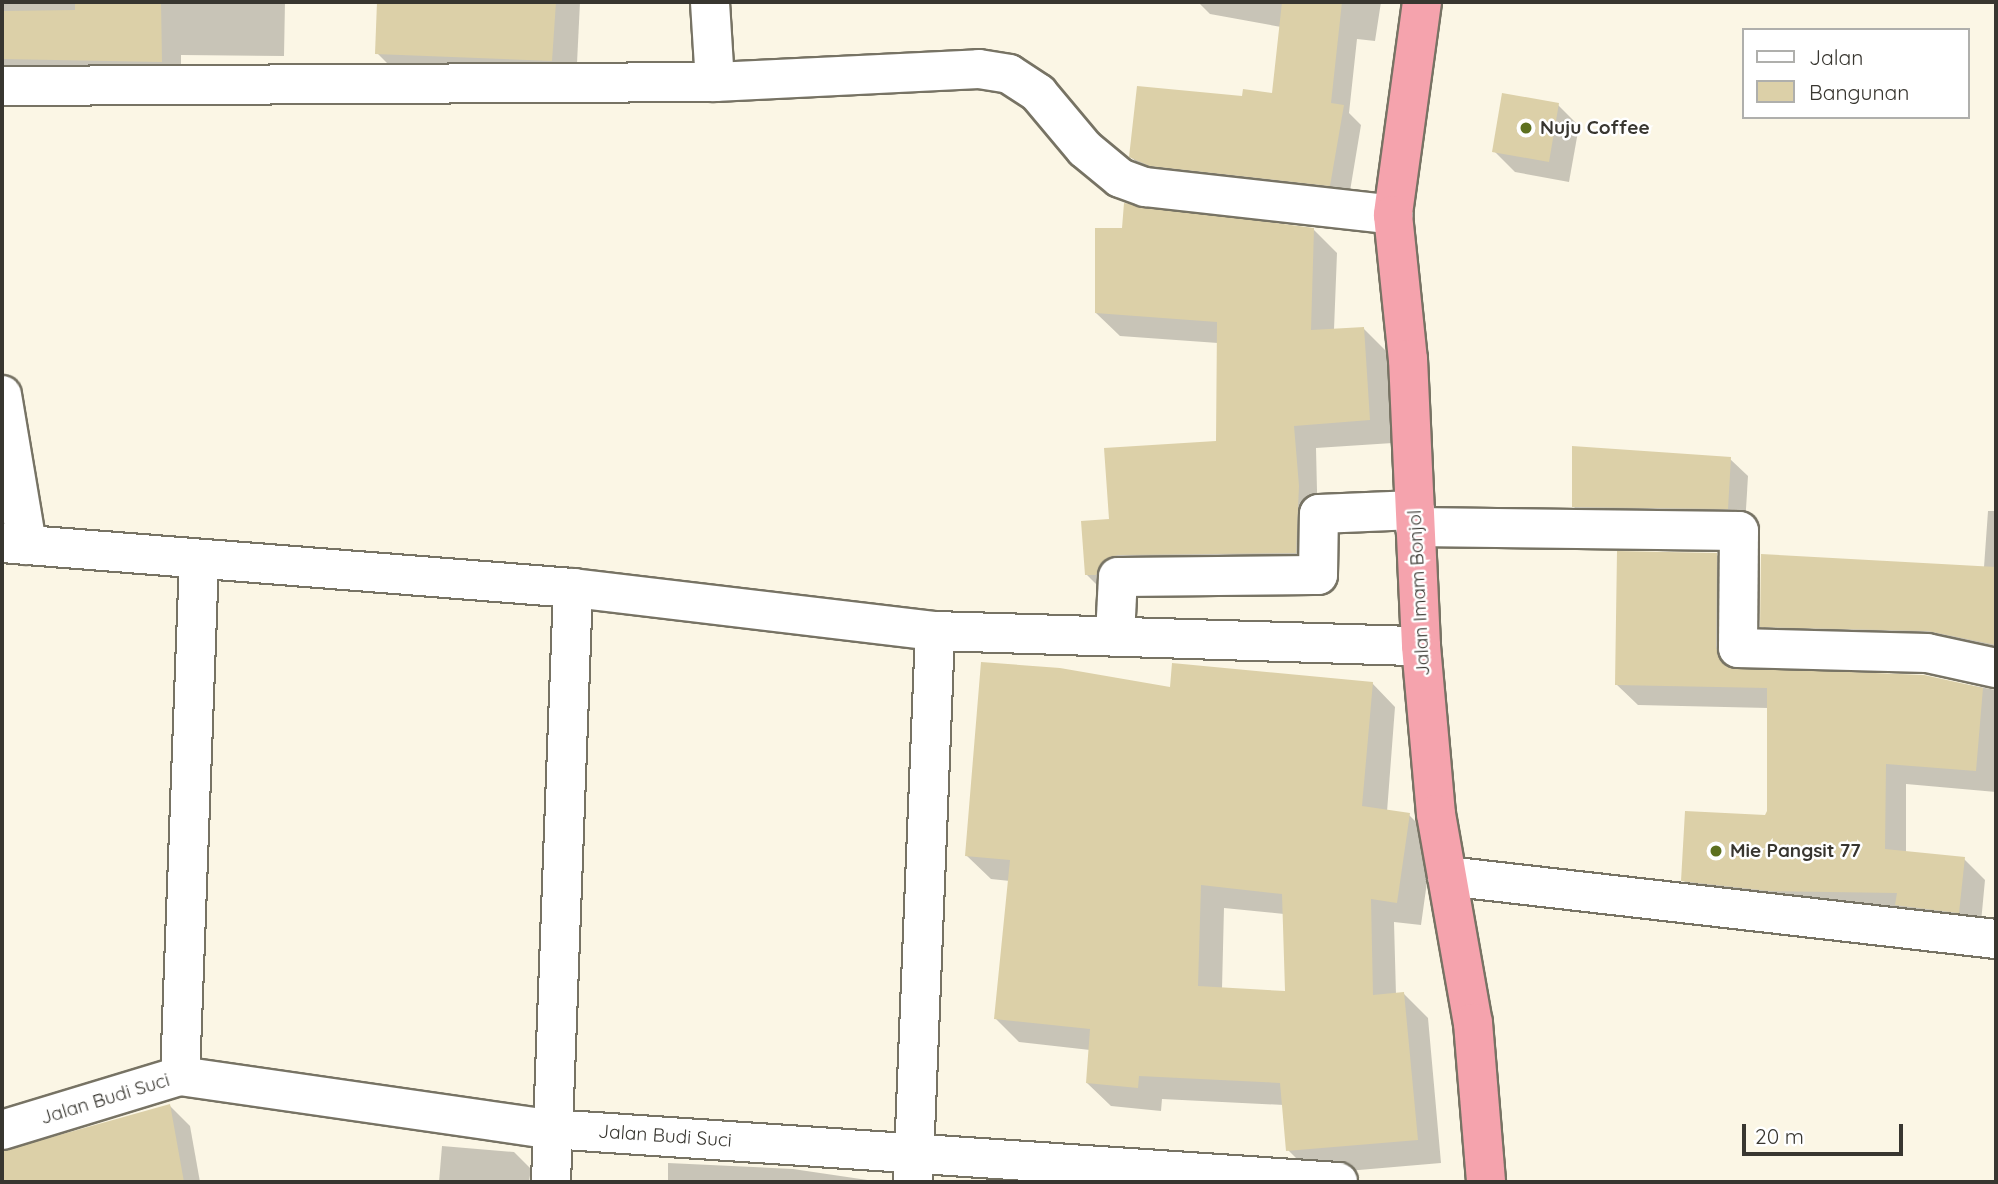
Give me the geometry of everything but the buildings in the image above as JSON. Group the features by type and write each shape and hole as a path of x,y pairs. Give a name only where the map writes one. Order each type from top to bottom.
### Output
{"highway":[{"name":"Jalan Imam Bonjol","path":"1422,2 1393,215 1408,359 1421,646 1436,814 1473,1023 1486,1182"}],"street":[{"path":"710,2 715,82"},
{"path":"2,86 715,82 979,69 1009,74 1038,93 1085,149 1120,178 1145,187 1393,215"},
{"path":"2,396 15,544 573,588 935,631 1421,646"},
{"path":"1115,636 1118,577 1318,575 1319,514 1739,531 1738,648 1927,653 1996,668"},
{"path":"180,1076 199,560"},
{"path":"551,1182 550,1129 573,588"},
{"path":"914,1167 935,631"},
{"path":"1447,876 1996,939"},
{"name":"Jalan Budi Suci","path":"2,1130 180,1076 550,1129 914,1167 1338,1182"}],"place":[{"name":"Nuju Coffee","path":"1526,128"},
{"name":"Mie Pangsit 77","path":"1716,851"}]}
